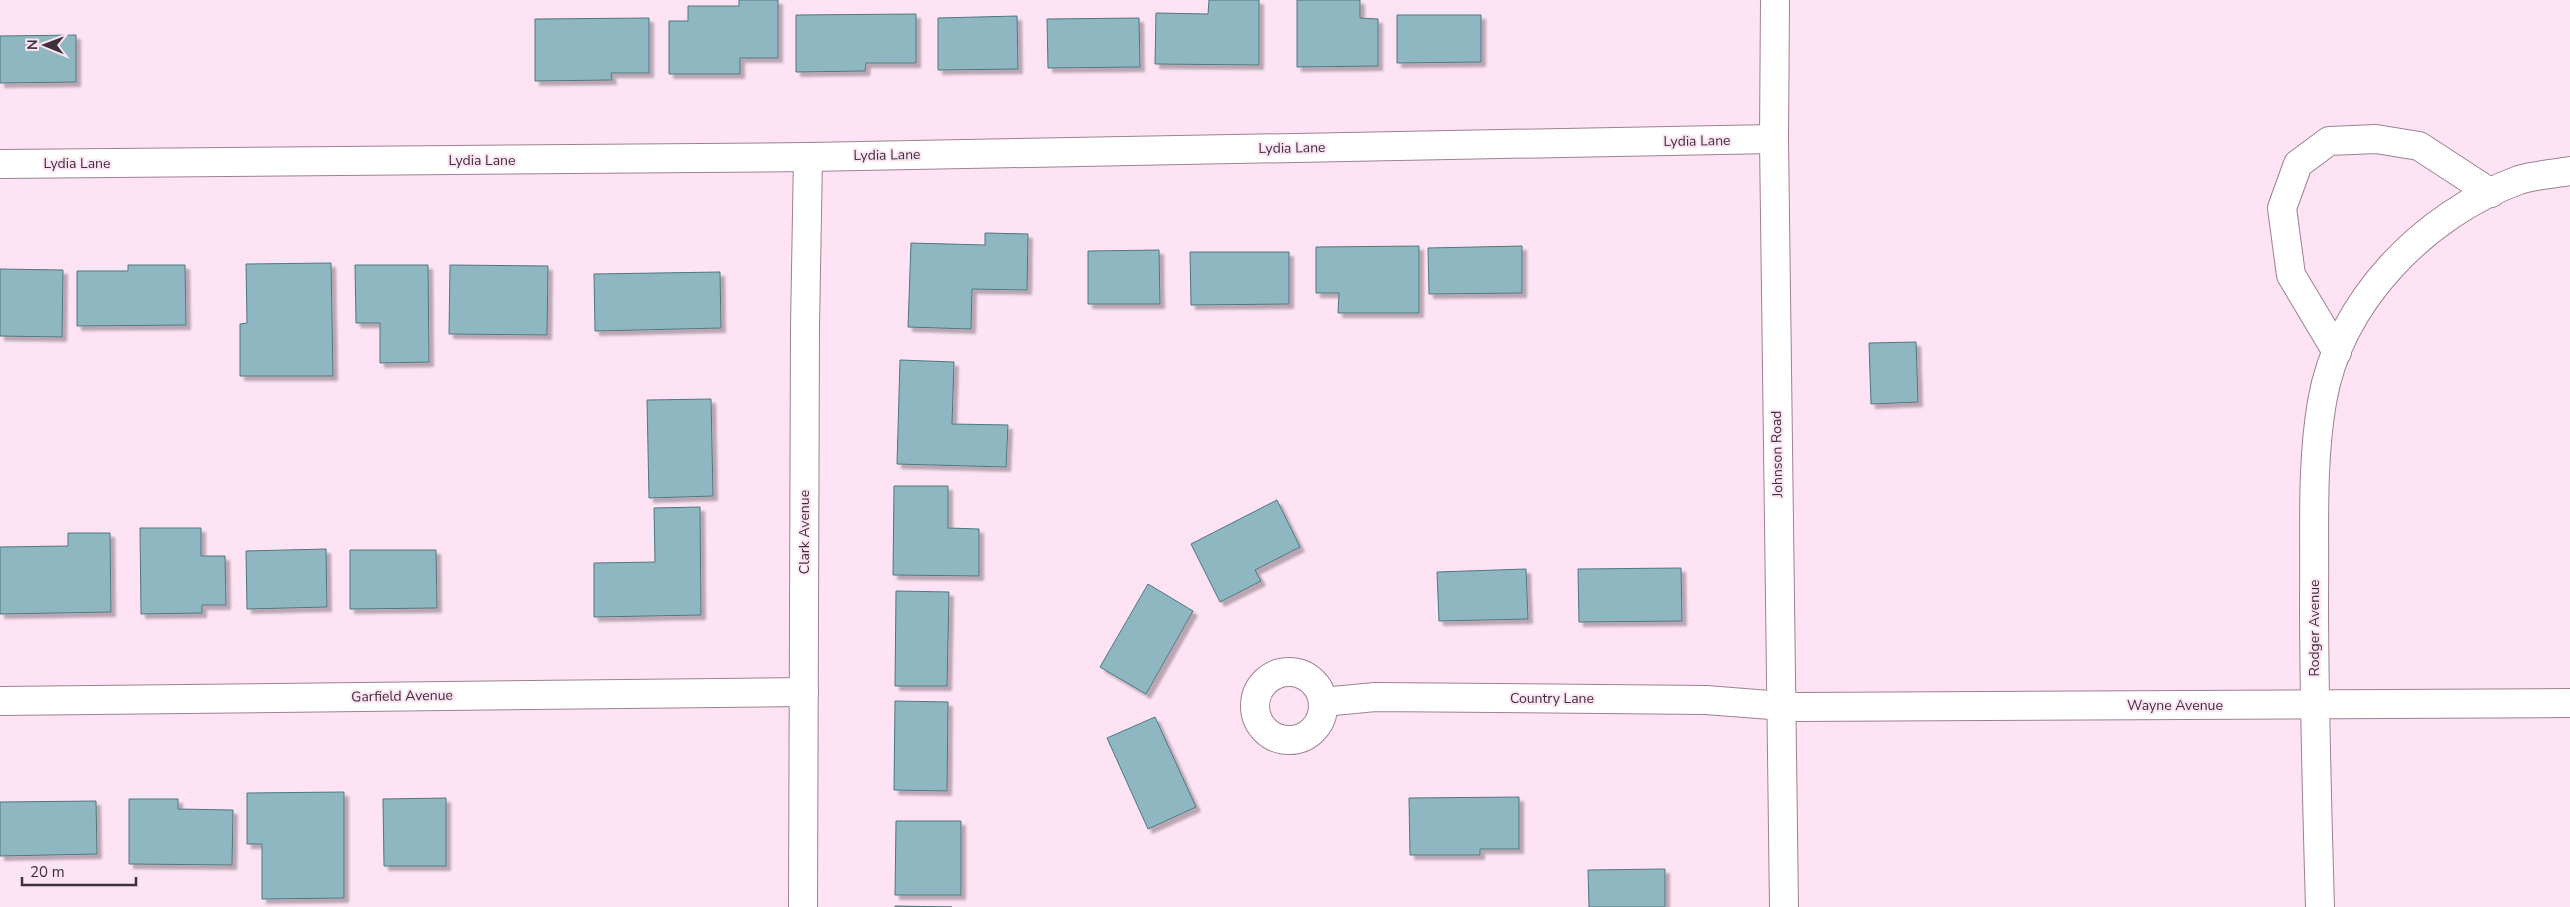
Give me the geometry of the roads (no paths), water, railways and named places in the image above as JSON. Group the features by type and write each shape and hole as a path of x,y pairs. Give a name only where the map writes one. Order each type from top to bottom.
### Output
{"street":[{"name":"Johnson Road","path":"1776,0 1774,140 1784,907"},
{"path":"2337,352 2291,275 2282,208 2298,164 2329,141 2376,138 2418,146 2491,193"},
{"name":"Lydia Lane","path":"0,164 808,157 1774,140"},
{"name":"Clark Avenue","path":"803,907 808,157"},
{"name":"Rodger Avenue","path":"2320,907 2314,705 2315,451 2322,399 2337,352 2362,303 2386,271 2423,234 2466,204 2520,180 2570,171"},
{"name":"Garfield Avenue","path":"0,700 804,692"},
{"name":"Country Lane","path":"1323,702 1375,697 1706,700 1780,705"},
{"name":"Wayne Avenue","path":"1780,705 2570,703"}]}
